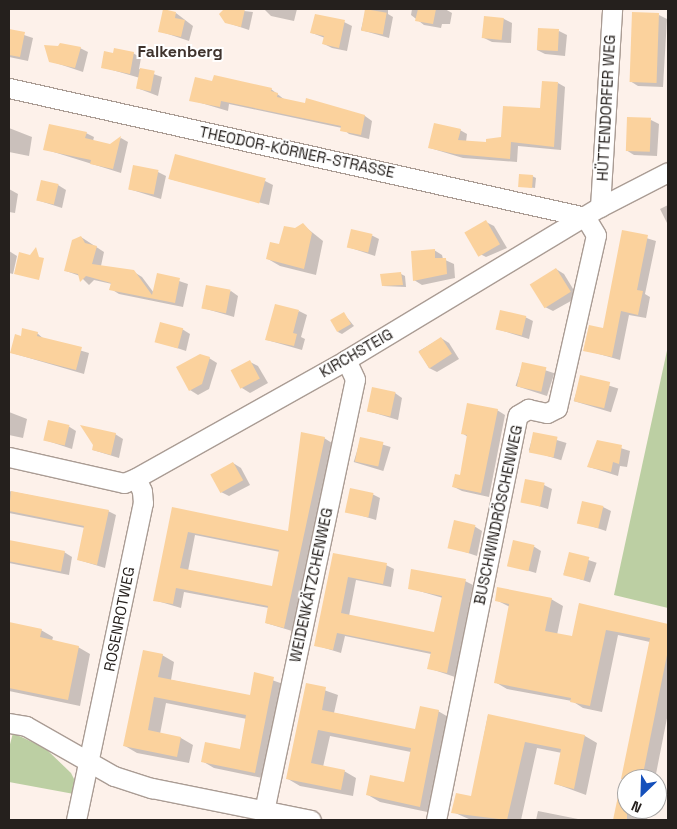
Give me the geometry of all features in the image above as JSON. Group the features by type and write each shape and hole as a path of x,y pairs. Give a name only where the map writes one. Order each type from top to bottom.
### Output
{"street":[{"name":"HÜTTENDORFER WEG","path":"593,212 612,9"},
{"name":"THEODOR-KÖRNER-STRASSE","path":"9,88 593,212"},
{"name":"KIRCHSTEIG","path":"130,480 346,360 593,212 668,172"},
{"name":"BUSCHWINDRÖSCHENWEG","path":"436,820 518,415 528,409 547,413 557,408 596,235 593,212"},
{"name":"WEIDENKÄTZCHENWEG","path":"264,811 355,379 346,360"},
{"path":"9,457 130,480"},
{"name":"ROSENROTWEG","path":"76,820 143,503 142,491 130,480"},
{"path":"9,723 26,726 114,776 152,788 311,820"}],"green space":[{"path":"668,346 668,608 614,595"},
{"path":"13,733 45,748 71,773 76,783 74,794 9,782 9,748"}],"building":[{"path":"163,9 176,12 175,18 185,20 181,37 158,32"},
{"path":"224,9 245,9 241,27 225,23 219,14"},
{"path":"365,9 387,13 383,34 361,31"},
{"path":"418,9 436,9 433,24 415,21"},
{"path":"632,12 659,13 657,83 630,82"},
{"path":"315,14 345,20 339,48 322,44 324,36 310,33"},
{"path":"484,16 504,18 502,40 482,38"},
{"path":"538,28 559,29 558,51 537,50"},
{"path":"9,29 25,32 20,57 9,55"},
{"path":"60,43 81,47 75,68 49,62 44,45 58,46"},
{"path":"114,48 134,52 130,74 101,68 104,51 113,53"},
{"path":"140,68 155,71 151,91 136,89"},
{"path":"214,75 272,88 271,91 278,93 277,97 305,103 306,98 365,115 361,135 340,131 341,126 221,101 220,107 189,101 195,77 212,81"},
{"path":"542,81 558,82 554,147 511,142 510,159 455,154 428,148 434,123 461,129 458,140 486,142 486,139 501,137 503,106 540,108"},
{"path":"627,117 651,118 650,152 626,151"},
{"path":"49,124 87,132 85,138 110,144 121,136 113,169 90,164 91,160 43,150"},
{"path":"175,154 266,178 259,203 168,179"},
{"path":"133,165 159,170 154,195 128,190"},
{"path":"519,174 533,175 532,188 518,187"},
{"path":"41,180 59,184 54,205 36,200"},
{"path":"486,220 500,244 478,257 464,232"},
{"path":"303,223 312,233 304,269 266,259 270,242 279,244 284,226 295,228"},
{"path":"351,229 372,234 368,252 347,248"},
{"path":"622,230 648,235 637,290 643,291 638,315 621,311 612,357 583,351 589,325 603,328"},
{"path":"81,236 85,243 97,246 92,264 134,270 152,295 157,273 180,278 175,303 109,290 111,283 86,276 80,282 78,274 64,271 72,240"},
{"path":"36,247 39,257 44,258 39,280 14,274 19,252 30,255"},
{"path":"435,249 435,258 446,258 447,274 413,281 411,251"},
{"path":"556,268 571,292 545,308 530,284"},
{"path":"401,272 403,285 382,286 380,274"},
{"path":"206,285 231,290 226,313 201,309"},
{"path":"275,304 299,310 293,333 297,334 294,346 265,340"},
{"path":"500,310 526,316 522,336 496,329"},
{"path":"344,312 351,324 337,332 330,320"},
{"path":"160,322 183,328 178,348 155,342"},
{"path":"22,328 38,332 37,336 82,347 76,370 10,353 15,334 21,336"},
{"path":"441,337 452,354 429,368 418,352"},
{"path":"200,354 210,357 202,384 189,391 176,367"},
{"path":"250,360 260,379 240,389 231,370"},
{"path":"522,362 546,367 541,392 517,386"},
{"path":"580,375 610,382 604,408 574,401"},
{"path":"372,387 395,392 390,416 367,411"},
{"path":"467,403 498,409 481,493 452,487 455,474 460,475 467,435 461,434"},
{"path":"48,420 69,425 65,445 43,440"},
{"path":"80,425 116,433 111,455 92,450 93,445"},
{"path":"301,432 325,437 284,628 265,623 268,606 176,588 173,604 153,601 172,507 288,531","holes":["188,532 279,550 272,586 180,568"]},
{"path":"533,432 558,437 554,457 529,453"},
{"path":"360,437 383,442 378,466 355,461"},
{"path":"597,440 622,445 619,464 613,462 611,472 587,467"},
{"path":"233,462 243,480 220,493 210,475"},
{"path":"525,479 545,483 540,506 520,503"},
{"path":"350,488 373,493 368,517 345,512"},
{"path":"11,491 109,510 97,565 77,560 84,526 9,511"},
{"path":"582,501 603,506 598,528 577,523"},
{"path":"454,520 475,525 469,553 447,548"},
{"path":"9,540 65,551 61,571 9,561"},
{"path":"513,540 534,545 528,571 507,566"},
{"path":"569,552 589,557 584,580 563,575"},
{"path":"333,553 387,563 383,584 348,577 341,613 434,632 442,596 408,589 411,569 466,579 447,673 427,669 431,652 337,633 333,650 314,646"},
{"path":"497,587 552,598 545,631 572,636 579,603 668,624 668,650 644,769 623,769 650,638 606,630 590,706 570,702 571,698 494,683 509,604 495,601"},
{"path":"9,622 42,629 40,637 79,646 68,700 9,688"},
{"path":"143,650 163,654 158,677 250,695 254,672 274,677 255,773 201,762 205,742 240,749 246,715 154,697 148,730 181,737 177,757 123,746"},
{"path":"306,683 326,687 322,710 415,729 420,706 439,710 420,807 366,795 370,775 404,782 411,748 318,730 311,763 345,770 341,790 286,779"},
{"path":"488,714 585,735 574,789 554,784 561,749 525,742 507,820 451,813 456,793 471,796"},
{"path":"617,801 617,819 627,820 613,820"}],"district":[{"name":"Falkenberg","path":"180,52"}]}
